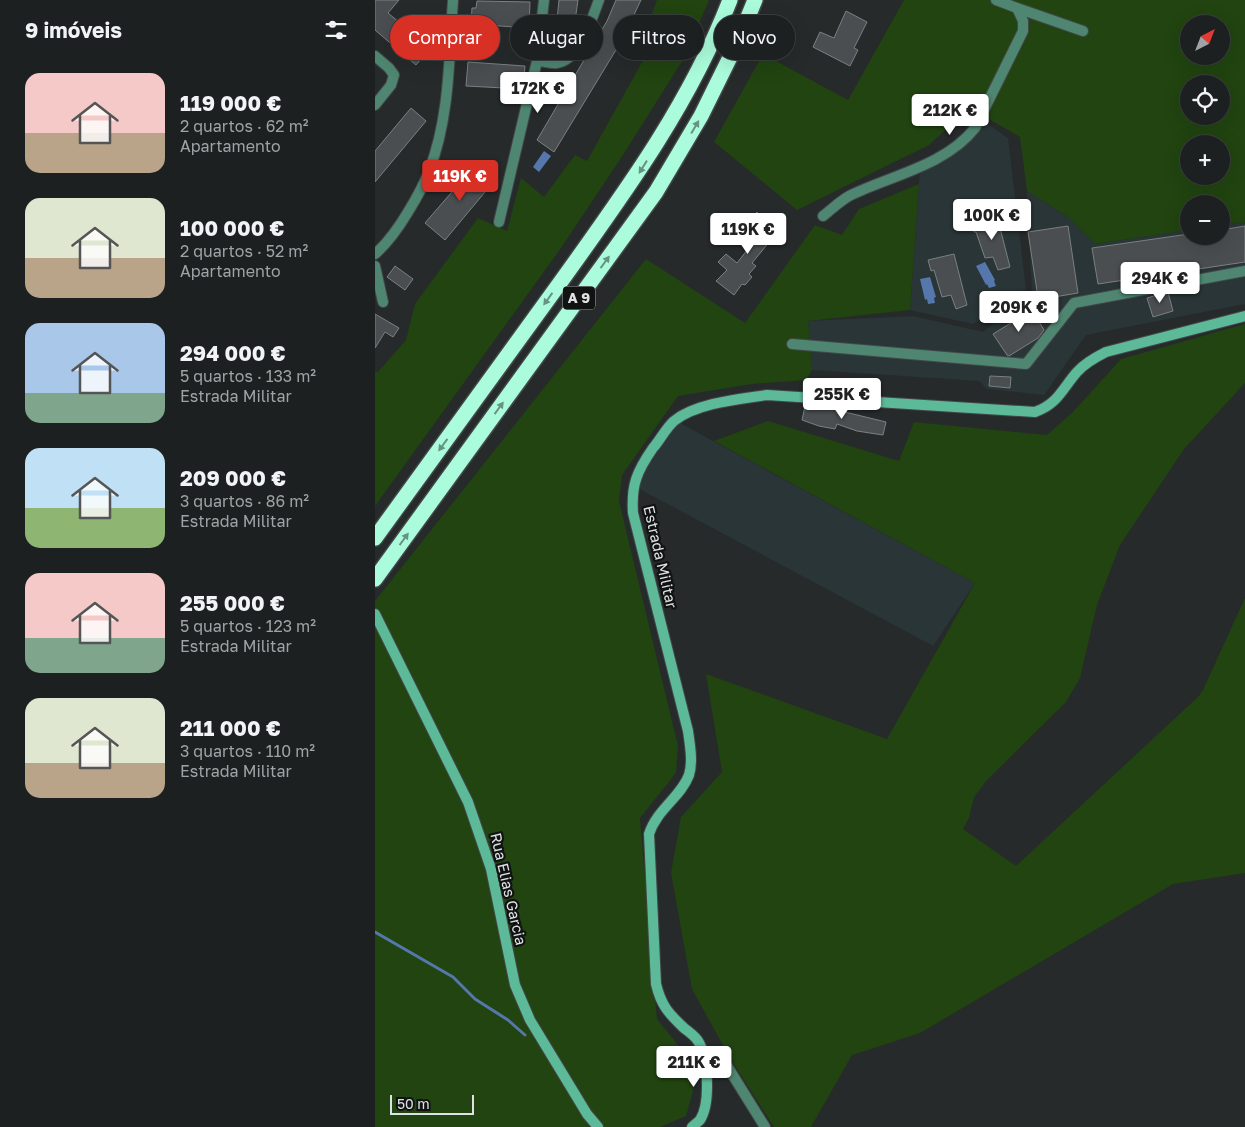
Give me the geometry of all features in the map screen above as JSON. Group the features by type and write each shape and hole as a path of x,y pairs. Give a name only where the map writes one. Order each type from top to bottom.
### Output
{"highway":[{"name":"A 9","path":"375,538 636,178 681,104 720,28 731,0"},
{"name":"A 9","path":"375,579 656,192 701,116 739,39 755,0"}],"street":[{"path":"375,254 397,229 420,191 429,171 439,138 445,106 453,0"},
{"path":"499,222 537,61 544,0"},
{"path":"537,61 558,63 572,56 588,30 599,0"},
{"path":"996,0 1083,31"},
{"path":"823,216 849,196 941,157 966,140 975,128 1023,31 1023,21 1017,8"},
{"path":"375,56 389,68 393,75 391,85 375,105"},
{"path":"375,266 383,302"},
{"path":"792,344 1026,364 1074,303 1245,271"},
{"name":"Estrada Militar","path":"691,1127 700,1120 704,1110 707,1082 704,1054 697,1040 669,1014 660,1000 656,984 649,834 653,823 689,775 691,754 688,731 633,513 632,497 641,465 673,421 686,413 732,400 767,396 1035,412 1046,408 1056,400 1078,370 1093,358 1106,352 1245,316"},
{"name":"Rua Elias Garcia","path":"375,614 468,802 491,869 515,986 530,1020 587,1114 598,1127"},
{"path":"704,1054 724,1061 765,1127"},
{"name":"Rua Elias Garcia","path":"587,1114 590,1127"}],"shaded area":[{"path":"982,120 1008,138 1026,289 973,324 910,310 920,170"},
{"path":"1027,191 1068,217 1095,244 1180,231 1180,245 1230,245 1230,224 1243,222 1245,224 1245,304 1086,335 1044,395 987,389 979,381 812,370 808,321 913,316 983,332 1032,293"},
{"path":"678,422 975,583 933,646 634,486"}],"green space":[{"path":"657,0 709,0 703,15 651,15"},
{"path":"904,0 1245,0 1245,224 1243,222 1230,224 1230,195 1180,195 1180,231 1095,244 1068,217 1027,191 1020,137 969,108 929,145 797,210 714,142 760,60 774,60 848,100"},
{"path":"643,60 683,60 561,248 375,506 375,371 378,372 406,340 415,304 478,218 507,231 521,178 544,197 575,155 587,161"},
{"path":"919,184 910,310 808,321 812,370 806,380 752,384 678,396 622,475 619,501 678,746 676,773 640,818 657,1019 690,1060 693,1091 686,1116 660,1127 375,1127 375,601 646,259 745,323 815,225 842,235 859,209"},
{"path":"1245,324 1245,383 1184,449 1120,545 1097,605 1080,678 1066,702 987,780 974,797 969,818 963,829 1016,866 1199,696 1245,598 1245,873 1173,884 920,1033 852,1055 811,1127 774,1127 730,1058 692,989 671,873 681,817 722,772 706,674 887,739 975,583 714,441 768,421 899,461 914,422 1047,435 1073,412 1121,359"}],"water":[{"path":"544,151 551,156 539,172 533,167"},
{"path":"985,262 995,280 996,286 989,288 986,285 976,266"},
{"path":"930,277 936,297 934,298 935,303 928,304 927,299 925,300 920,279"}],"building":[{"path":"375,0 399,0 388,13 390,15 390,43 375,30"},
{"path":"559,0 578,0 576,15 558,15"},
{"path":"616,0 641,0 634,15 613,15 613,55 554,152 537,140 584,60 603,60 603,28"},
{"path":"477,1 530,2 530,15 510,15 510,27 500,26 500,15 472,15 472,8 476,8"},
{"path":"846,11 867,22 854,48 858,50 850,66 813,47 820,32 834,38"},
{"path":"410,60 420,60 416,65"},
{"path":"468,62 525,66 523,89 466,86"},
{"path":"411,108 426,121 375,182 375,151"},
{"path":"477,163 481,169 495,180 445,240 425,223"},
{"path":"757,212 768,223 775,216 784,224 752,263 756,266 749,274 752,277 745,285 742,284 734,295 716,281 727,270 718,262 726,254 737,263 762,231 749,221"},
{"path":"997,216 1010,267 998,270 993,257 985,258 976,232 974,232 970,222"},
{"path":"1068,226 1078,293 1030,301 1037,291 1028,232"},
{"path":"1245,226 1245,262 1098,284 1092,248 1180,235 1180,245 1230,245 1230,228"},
{"path":"954,254 967,305 956,309 951,295 942,297 934,270 931,271 928,260"},
{"path":"395,266 413,279 405,290 387,277"},
{"path":"1168,292 1173,311 1153,317 1147,298"},
{"path":"1032,310 1044,330 1038,338 1009,356 1007,355 993,334"},
{"path":"375,314 399,328 393,337 385,332 375,348"},
{"path":"990,376 1011,377 1010,388 989,386"},
{"path":"816,405 886,422 883,435 857,431 837,424 835,429 802,420 805,406 814,410"}],"waterway":[{"path":"375,932 453,977 475,999 508,1020 525,1035"}]}
